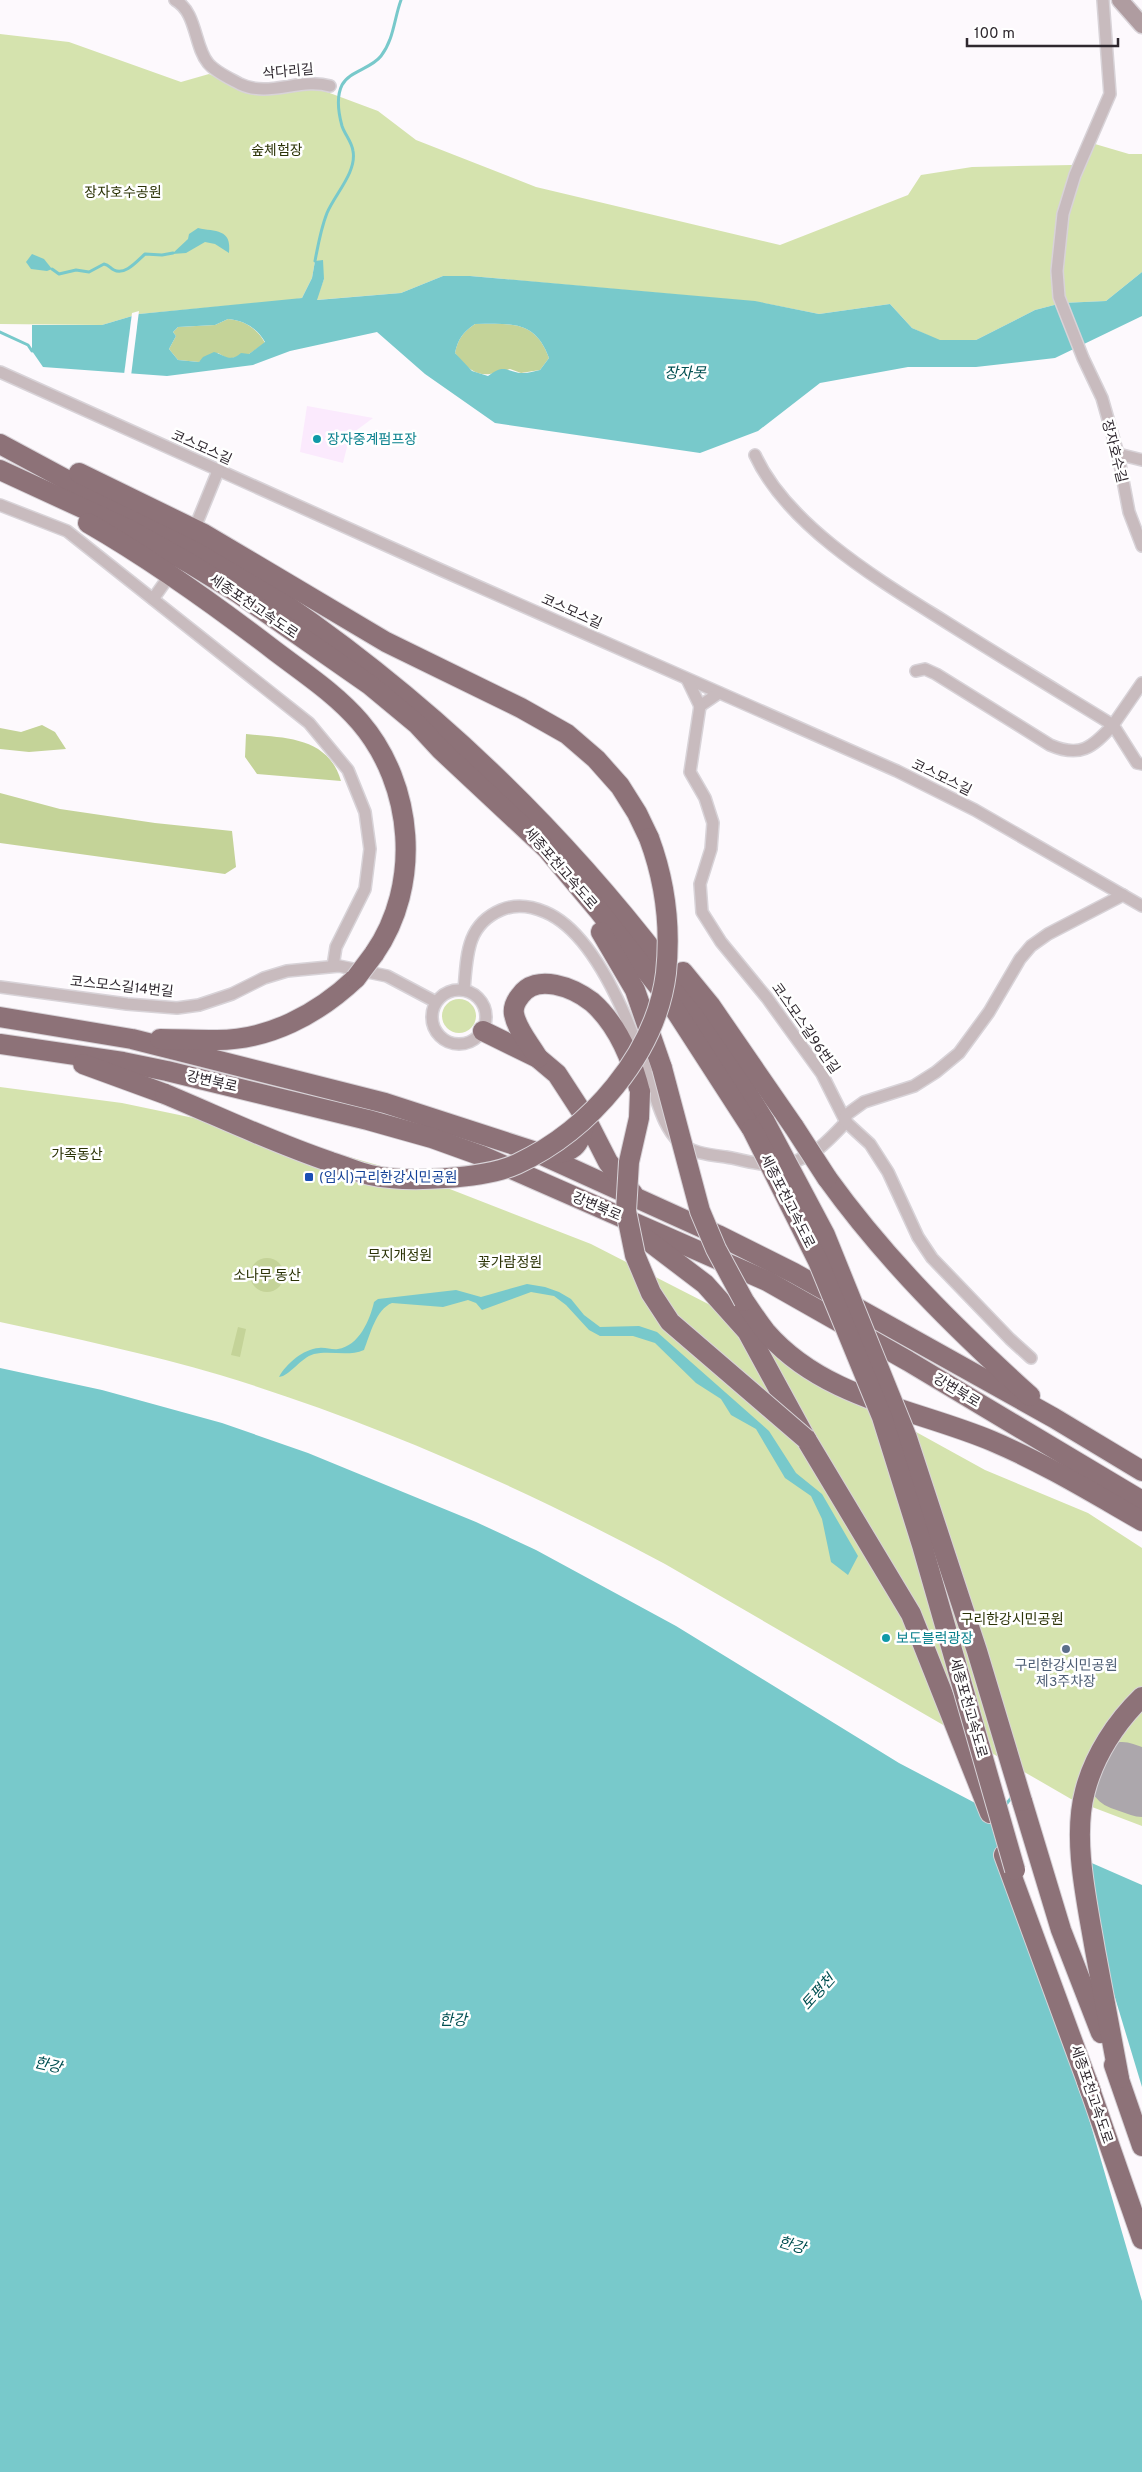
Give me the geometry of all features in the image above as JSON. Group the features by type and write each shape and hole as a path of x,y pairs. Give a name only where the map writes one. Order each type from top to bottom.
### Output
{"highway":[{"name":"세종포천고속도로","path":"0,442 232,569 308,621 388,681 467,748 530,810 574,858 663,964 697,1014 758,1125 825,1235 907,1438 977,1651 1062,1930 1142,2146"},
{"path":"0,442 54,461 156,509 212,539 386,642 553,725 579,744 607,770 630,800 650,838 664,889 668,930 666,974 651,1024 626,1075 601,1103 576,1126 516,1164 478,1174 436,1180 371,1175 305,1153 165,1094 43,1050"},
{"name":"세종포천고속도로","path":"0,470 128,529 238,593 370,686 417,724 441,750 547,849 605,918 666,996 758,1125 818,1261 882,1418 924,1555 1015,1870 1142,2239"},
{"path":"0,476 66,510 166,570 310,678 360,722 390,771 402,807 406,835 406,858 401,892 388,932 356,978 334,997 292,1023 257,1034 215,1040 132,1039"},
{"path":"467,748 550,818 710,1006 827,1178 881,1247 924,1296 1054,1418"},
{"path":"441,750 578,900 610,943 635,990 662,1068 700,1211 716,1249 744,1301 767,1333 816,1372 847,1389 879,1403 968,1431 1029,1457 1142,1521"},
{"path":"538,1058 519,1028 514,1013 514,1007 524,991 532,986 544,983 560,986 579,993 593,1003 607,1019 632,1061 640,1092 640,1118 629,1162 626,1211 635,1255 651,1293 670,1322 806,1439"},
{"name":"강변북로","path":"0,1017 132,1039 385,1102 533,1151 636,1197 794,1274 1054,1418 1142,1471"},
{"path":"483,1031 538,1058 557,1074 585,1117 608,1162 636,1197"},
{"name":"강변북로","path":"0,1044 158,1069 368,1120 432,1138 482,1156 736,1267 823,1312 1142,1501"},
{"path":"533,1151 552,1154 566,1153 577,1144 583,1135 585,1117"},
{"path":"607,1210 705,1284 747,1331 806,1439 911,1614 945,1702 978,1779 1091,2092"},
{"path":"1118,2078 1085,1892 1081,1822 1085,1792 1097,1759 1112,1732 1142,1697"}],"street":[{"name":"삭다리길","path":"175,0 186,12 208,63 241,84 258,90 319,83 330,86"},
{"name":"장자호수길","path":"1103,0 1110,94 1075,175 1063,214 1057,271 1060,299 1083,358 1102,398 1118,454 1129,512 1142,546"},
{"path":"1120,0 1142,25"},
{"name":"코스모스길","path":"0,372 218,471 897,771 1042,847 1142,906"},
{"path":"1118,454 1142,460"},
{"path":"755,455 763,474 805,522 878,579 992,652 1113,725 1138,763 1142,764"},
{"path":"198,520 218,471"},
{"path":"0,506 67,532 308,723 348,770 365,812 370,849 364,889 336,947 333,966"},
{"path":"152,599 165,582"},
{"path":"916,671 925,669 936,674 1050,745 1066,752 1077,752 1094,744 1113,725 1142,683"},
{"path":"687,679 700,706 719,693"},
{"name":"코스모스길96번길","path":"700,706 690,772 705,798 713,823 711,849 700,884 702,912 721,942 767,998 822,1074 846,1122"},
{"path":"464,990 468,950 474,933 488,916 512,905 538,909 559,918 578,938 615,991 652,1085 661,1116 681,1144 706,1154 777,1166 815,1153 846,1122 846,1115 864,1102 914,1086 960,1053 989,1012 1020,958 1031,946 1048,934 1123,895"},
{"name":"코스모스길14번길","path":"0,987 127,1004 177,1008 199,1005 232,994 264,978 288,971 339,966 387,976 436,1002"},
{"path":"464,990 476,995 484,1005 486,1018 483,1031 471,1042 456,1044 442,1038 436,1032 432,1017 436,1002 448,992 464,990"},
{"path":"846,1122 870,1144 888,1172 918,1236 932,1258 1010,1339 1031,1358"}],"shaded area":[{"path":"307,406 373,418 350,435 343,463 300,452"}],"green space":[{"name":"장자호수공원","path":"0,34 69,42 181,82 209,74 252,94 319,89 378,111 416,140 536,187 780,245 908,195 921,175 972,167 1072,165 1095,144 1129,154 1142,154 1142,272 1106,301 1062,303 1035,310 976,340 940,341 912,328 890,304 819,314 758,302 470,276 443,276 401,293 316,300 324,279 315,261 312,278 302,298 292,300 139,314 102,325 0,324"},
{"path":"228,319 240,321 250,326 259,333 265,343 249,354 228,359 218,353 199,362 178,360 169,349 176,336 173,332 178,327 215,325"},
{"path":"475,324 510,324 520,326 536,336 549,358 540,370 521,373 510,369 493,374 473,371 455,353 462,336"},
{"path":"42,725 55,732 66,749 29,752 0,749 0,728 21,732"},
{"path":"246,734 289,739 315,747 326,755 335,766 341,781 257,774 245,757"},
{"path":"0,793 60,809 155,823 232,831 236,867 225,874 0,843"},
{"path":"459,999 466,1000 471,1004 475,1009 475,1023 471,1028 466,1032 459,1033 452,1032 447,1028 443,1023 442,1016 443,1009 447,1004 452,1000"},
{"name":"구리한강시민공원","path":"0,1087 122,1103 266,1133 419,1177 591,1244 763,1332 820,1379 985,1470 1088,1513 1142,1548 1142,1826 1071,1799 665,1564 503,1483 391,1435 278,1393 193,1367 0,1322"},
{"name":"소나무 동산","path":"267,1258 274,1259 279,1263 283,1268 283,1282 279,1287 274,1291 267,1292 260,1291 255,1287 251,1282 250,1275 251,1268 255,1263 260,1259"},
{"path":"238,1327 246,1329 240,1357 231,1355"}],"water":[{"path":"198,228 216,231 225,235 228,239 229,253 215,244 205,242 186,253 172,254 188,239 189,234"},
{"path":"32,254 44,259 52,269 47,271 31,269 26,262"},
{"name":"장자못","path":"323,260 324,279 317,300 401,293 443,276 470,276 755,301 819,314 890,304 912,328 940,340 976,340 1035,310 1062,303 1106,301 1142,272 1142,316 1055,358 976,367 908,367 820,383 758,431 700,453 495,423 425,374 377,332 290,351 253,365 167,376 43,367 32,351 32,325 102,325 139,314 302,298 312,278 315,261","holes":["228,319 240,321 250,326 259,333 265,342 249,354 241,353 231,358 214,352 203,357 199,362 178,360 169,349 176,336 173,332 178,327 215,325","475,324 510,324 520,326 536,336 549,358 540,370 527,373 503,369 488,376 472,371 455,353 462,336"]},
{"path":"527,1284 545,1287 571,1299 584,1315 600,1327 639,1326 657,1332 769,1431 796,1473 822,1494 858,1556 848,1575 831,1562 822,1519 811,1496 785,1478 756,1429 731,1415 721,1399 696,1383 655,1343 633,1336 600,1336 589,1330 566,1305 554,1296 531,1292 482,1310 476,1303 468,1300 443,1307 392,1303 386,1306 378,1317 364,1350 351,1353 314,1354 304,1359 287,1374 279,1377 291,1362 307,1351 321,1348 338,1349 352,1343 358,1338 370,1317 374,1302 378,1299 456,1290 481,1297"},
{"name":"한강","path":"0,1368 102,1390 222,1423 308,1453 476,1522 536,1550 676,1626 899,1763 1078,1857 1142,1885 1142,2472 0,2472"}],"pier":[{"path":"139,311 131,376 124,375 132,313"},
{"path":"994,1810 1079,1855 1110,1981 1142,2087 1142,2301 1014,1861"}],"waterway":[{"path":"315,261 327,213 352,167 352,148 343,129 340,117 340,90 345,80 372,64 381,56 389,43 401,0"},
{"path":"52,269 59,274 76,270 89,272 104,264 114,270 122,271 145,254 162,255 173,253"},
{"path":"0,332 28,345 32,351"},
{"name":"토평천","path":"1004,1807 1011,1798"}],"runway":[{"path":"1122,1776 1142,1783"}],"place":[{"name":"장자중계펌프장","path":"317,439"},
{"name":"(임시)구리한강시민공원","path":"309,1177"},
{"name":"보도블럭광장","path":"886,1638"},
{"name":"구리한강시민공원 제3주차장","path":"1066,1649"}],"park label":[{"name":"숲체험장","path":"277,150"},
{"name":"가족동산","path":"77,1154"},
{"name":"무지개정원","path":"400,1255"},
{"name":"꽃가람정원","path":"510,1262"}]}
